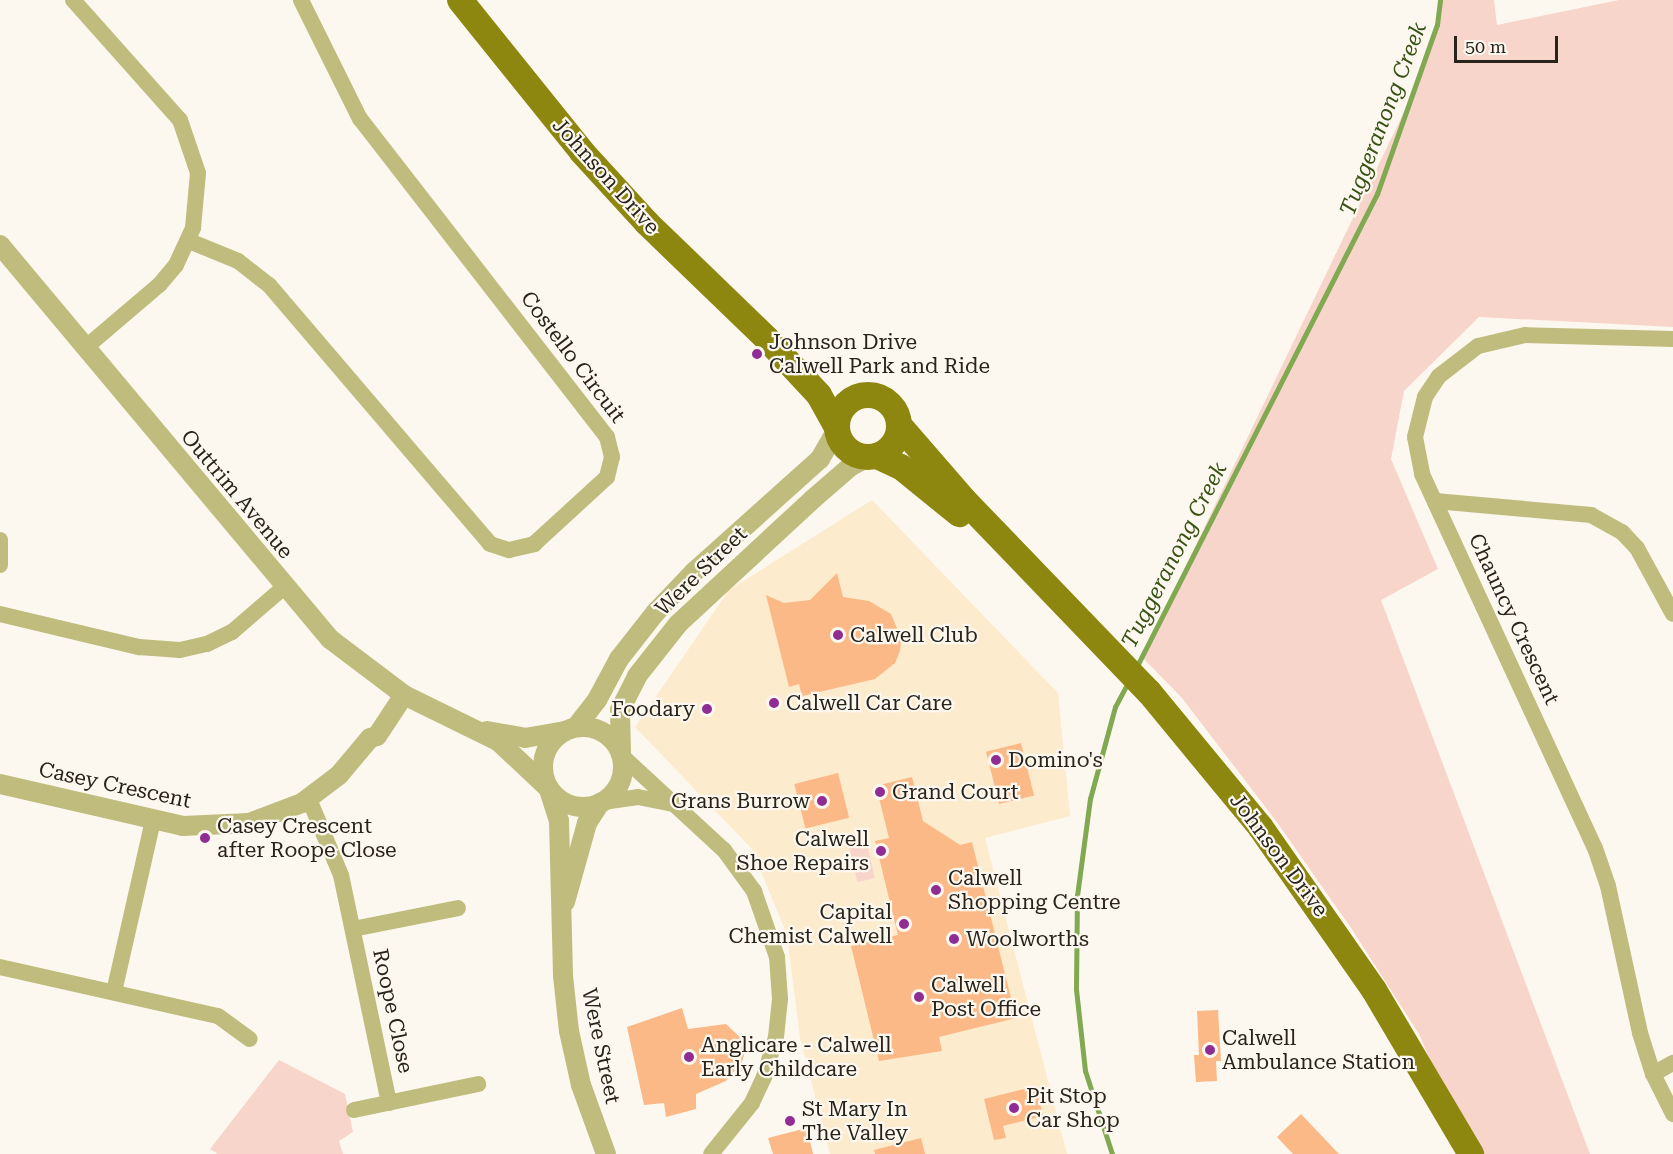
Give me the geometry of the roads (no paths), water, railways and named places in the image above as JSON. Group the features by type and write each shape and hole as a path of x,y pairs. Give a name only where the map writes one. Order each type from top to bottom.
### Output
{"main road":[{"name":"Johnson Drive","path":"460,0 589,160 647,223 768,339 819,395 836,427"},
{"name":"Johnson Drive","path":"768,339 834,387 864,395"},
{"path":"864,395 878,396 891,404 899,425 890,447 873,456 845,447 836,427 842,407 864,395"},
{"name":"Johnson Drive","path":"899,425 964,500 1149,692 1312,898 1374,990 1470,1154"},
{"name":"Johnson Drive","path":"873,456 902,467 1047,585"}],"street":[{"path":"73,0 180,120 198,173 198,201 189,241 159,285 85,348"},
{"name":"Costello Circuit","path":"189,241 237,261 269,285 490,544 508,550 534,544 607,477 612,457 607,437 360,119 301,0"},
{"name":"Outtrim Avenue","path":"0,245 283,588 330,639 399,691 498,741 549,789"},
{"name":"Chauncy Crescent","path":"1673,339 1525,335 1486,343 1457,359 1425,398 1415,431 1415,454 1435,501 1595,848 1608,886 1653,1074 1673,1114"},
{"name":"Were Street","path":"570,729 597,700 619,659 655,613 694,572 820,459 836,427"},
{"name":"Were Street","path":"622,755 620,710 637,676 678,624 850,466 873,456"},
{"path":"1435,501 1591,515 1622,532 1637,548 1673,614"},
{"path":"0,540 0,564"},
{"path":"0,614 138,647 180,650 207,644 232,632 283,588"},
{"name":"Casey Crescent","path":"0,784 153,820 200,827 232,826 280,814 309,799 339,775 370,738 377,736 399,691"},
{"path":"671,803 638,797 586,807 569,805 549,789 543,771 545,752 570,729 591,727 607,734 622,755 671,803 707,832 754,891 777,957 778,1018 764,1077 752,1103 711,1154"},
{"name":"Outtrim Avenue","path":"476,728 525,738 570,729"},
{"path":"602,803 620,783 622,755"},
{"name":"Were Street","path":"549,789 559,821 557,854 562,911 562,976 569,1031 581,1085 606,1154"},
{"name":"Roope Close","path":"309,799 335,855 353,929 389,1103"},
{"name":"Were Street","path":"562,911 587,823 602,803"},
{"path":"114,992 153,820"},
{"name":"Roope Close","path":"353,929 458,908"},
{"path":"0,967 218,1016 250,1039"},
{"path":"1653,1074 1673,1063"},
{"name":"Roope Close","path":"354,1110 478,1084"}],"waterway":[{"name":"Tuggeranong Creek","path":"1136,668 1377,194 1437,25 1440,0"},
{"name":"Tuggeranong Creek","path":"1112,1154 1085,1071 1076,989 1077,896 1090,799 1115,707 1128,683"}],"place":[{"name":"Johnson Drive Calwell Park and Ride","path":"757,354"},
{"name":"Calwell Club","path":"838,635"},
{"name":"Calwell Car Care","path":"774,703"},
{"name":"Foodary","path":"707,709"},
{"name":"Domino's","path":"996,760"},
{"name":"Grand Court","path":"880,792"},
{"name":"Grans Burrow","path":"822,801"},
{"name":"Casey Crescent after Roope Close","path":"205,838"},
{"name":"Calwell Shoe Repairs","path":"881,851"},
{"name":"Calwell Shopping Centre","path":"936,890"},
{"name":"Capital Chemist Calwell","path":"904,924"},
{"name":"Woolworths","path":"954,939"},
{"name":"Calwell Post Office","path":"919,997"},
{"name":"Calwell Ambulance Station","path":"1210,1050"},
{"name":"Anglicare - Calwell Early Childcare","path":"689,1057"},
{"name":"Pit Stop Car Shop","path":"1014,1108"},
{"name":"St Mary In The Valley","path":"790,1121"}]}
